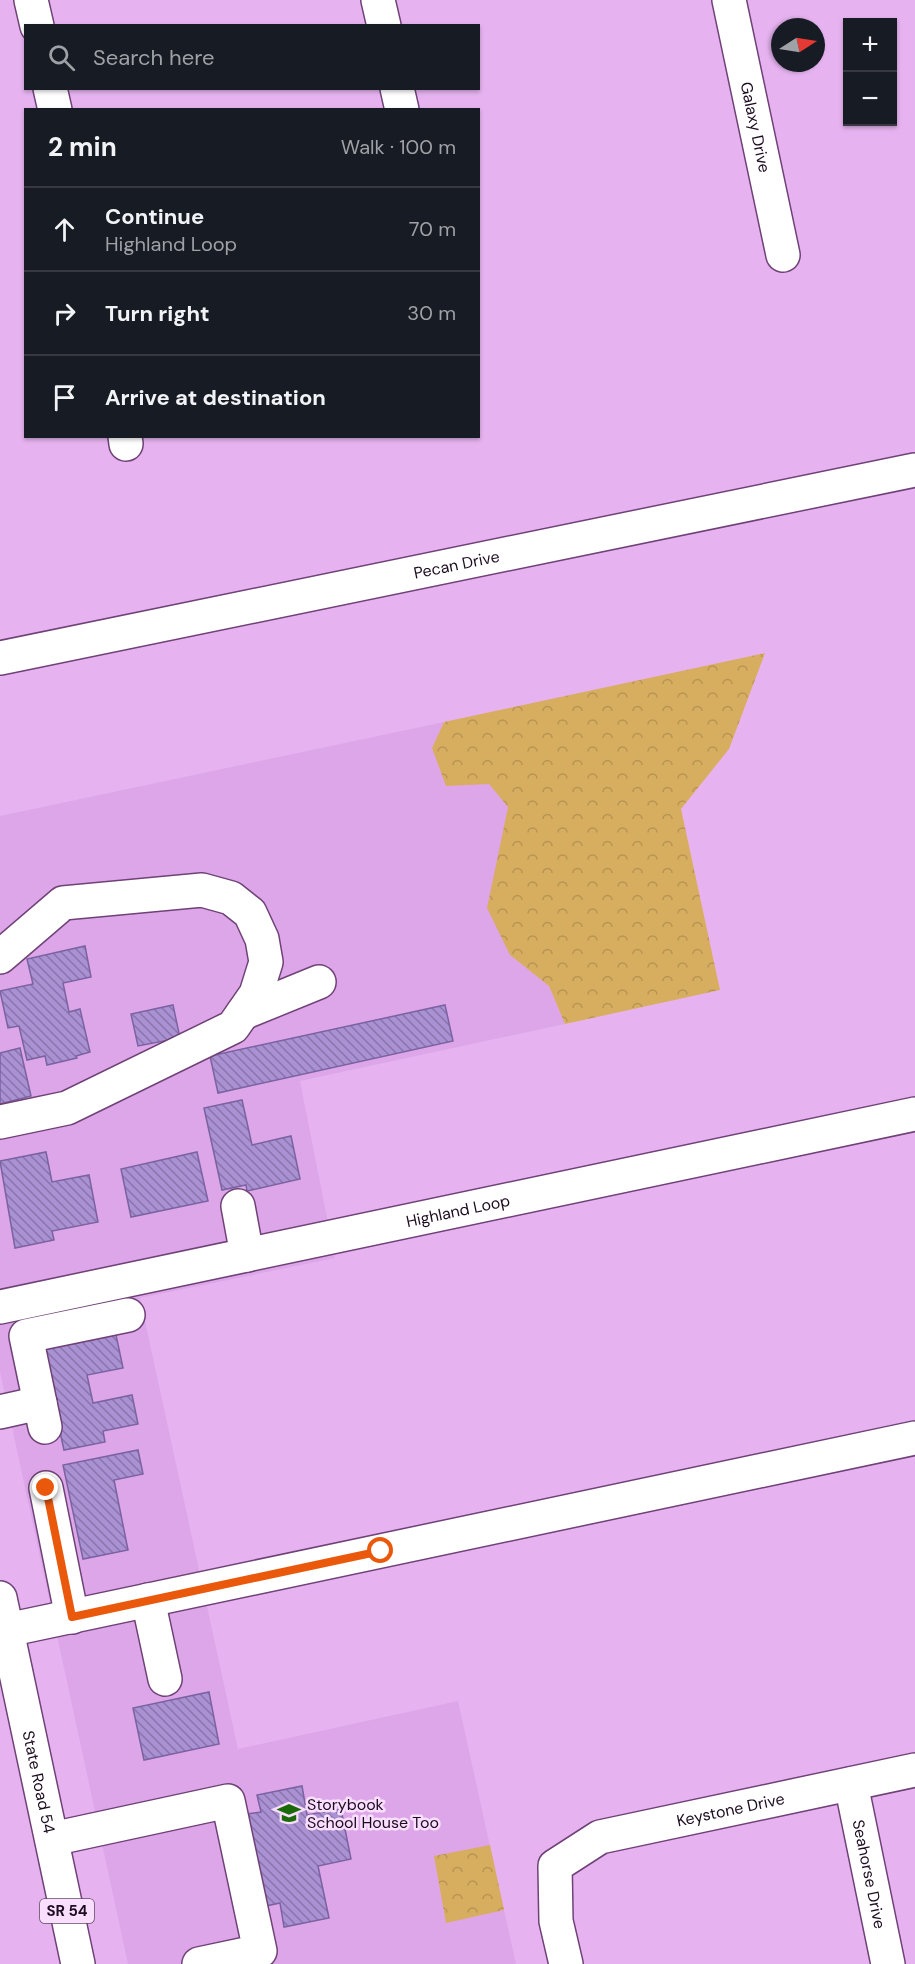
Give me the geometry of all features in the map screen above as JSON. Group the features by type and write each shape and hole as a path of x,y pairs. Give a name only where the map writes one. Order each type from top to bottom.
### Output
{"street":[{"path":"31,0 37,24"},
{"path":"378,0 384,24"},
{"name":"Galaxy Drive","path":"729,0 783,255"},
{"path":"50,90 55,108"},
{"path":"397,90 402,108"},
{"name":"Pecan Drive","path":"0,658 915,470"},
{"path":"0,957 63,903 202,890 231,898 250,913 262,939 266,962 256,994 233,1027 67,1108 0,1122"},
{"path":"243,1013 319,982"},
{"name":"Highland Loop","path":"0,1307 915,1114"},
{"path":"238,1206 247,1255"},
{"path":"74,1291 81,1324"},
{"path":"0,1412 43,1415 26,1336 128,1315"},
{"path":"7,1630 915,1438"},
{"path":"46,1488 72,1617"},
{"name":"State Road 54","path":"0,1598 78,1964"},
{"path":"148,1600 165,1679"},
{"name":"Keystone Drive","path":"566,1964 556,1922 555,1866 600,1837 915,1770"},
{"name":"Seahorse Drive","path":"851,1784 888,1964"},
{"path":"52,1839 228,1801 260,1951 200,1964"}],"shaded area":[{"path":"444,722 432,749 489,784 508,807 502,840 510,955 549,986 565,1024 300,1081 335,1258 140,1298 238,1749 458,1701 516,1964 128,1964 0,1372 0,816"}],"green space":[{"path":"765,653 729,749 681,809 720,990 565,1024 549,986 510,955 487,908 508,807 489,784 446,786 432,748 444,722"},
{"path":"490,1845 504,1910 446,1923 434,1856"}],"building":[{"path":"85,946 91,977 63,983 69,1012 80,1009 90,1052 76,1056 77,1058 47,1065 45,1056 27,1060 19,1026 8,1028 0,991 33,984 27,959"},
{"path":"173,1005 180,1038 138,1046 131,1014"},
{"path":"445,1005 453,1041 218,1093 210,1056"},
{"path":"20,1048 31,1096 0,1104 0,1053"},
{"path":"242,1100 252,1145 291,1136 300,1179 247,1191 246,1185 222,1190 204,1108"},
{"path":"46,1152 52,1182 89,1175 98,1222 52,1231 54,1240 15,1248 0,1161"},
{"path":"197,1152 208,1201 131,1217 121,1169"},
{"path":"116,1335 123,1368 87,1375 93,1403 132,1395 138,1424 103,1431 105,1442 64,1450 42,1350"},
{"path":"138,1450 143,1474 114,1480 128,1550 83,1559 63,1465"},
{"path":"209,1692 219,1744 144,1760 133,1708"},
{"path":"302,1786 307,1815 341,1809 351,1859 318,1866 329,1918 284,1927 280,1903 266,1906 247,1814 261,1812 257,1795"}],"place":[{"name":"Storybook School House Too","path":"289,1813"}],"route":[{"path":"46,1488 72,1617 381,1551"}]}
